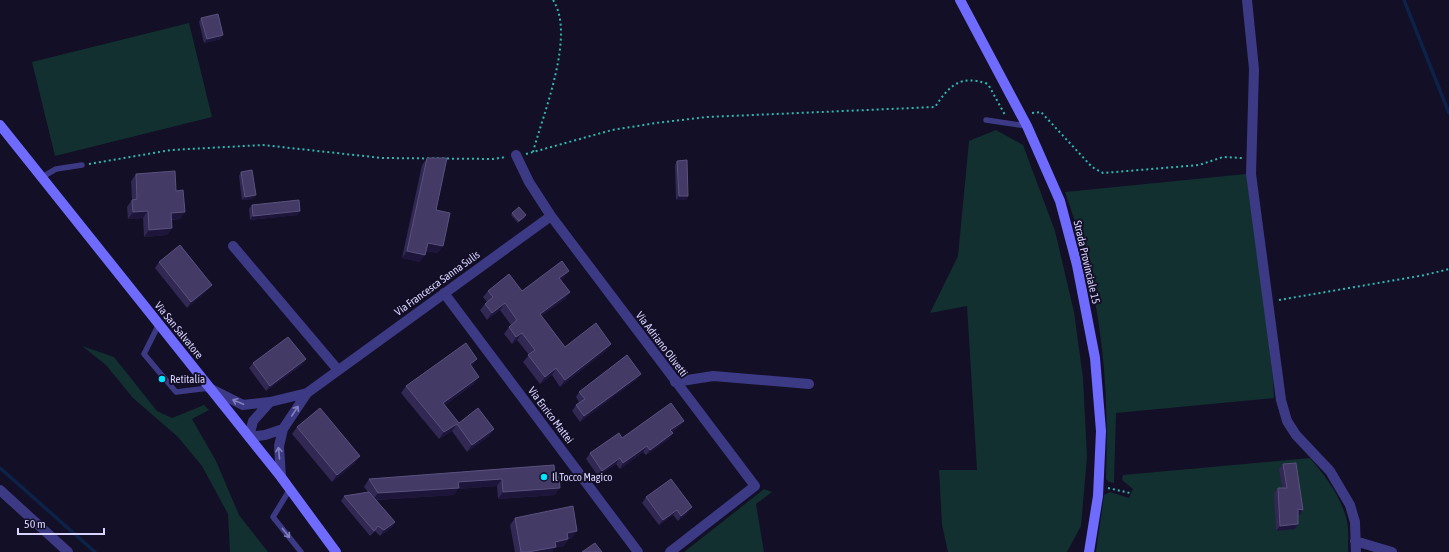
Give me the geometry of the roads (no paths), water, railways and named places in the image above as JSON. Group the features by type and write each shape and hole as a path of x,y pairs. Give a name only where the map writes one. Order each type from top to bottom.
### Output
{"main road":[{"name":"Strada Provinciale 15","path":"960,0 1027,126 1060,201 1077,265 1095,358 1101,431 1098,487 1088,550"},
{"name":"Via San Salvatore","path":"0,125 290,489 336,552"}],"street":[{"path":"1247,0 1254,69 1251,174 1270,306 1281,400 1287,421 1296,436 1330,471 1342,489 1350,505 1355,522 1356,552"},
{"name":"Via Adriano Olivetti","path":"516,155 530,182 551,216 755,486 670,552"},
{"name":"Via Francesca Sanna Sulis","path":"281,478 279,446 283,429 307,393 551,216"},
{"path":"233,246 338,370"},
{"name":"Via Enrico Mattei","path":"444,293 638,552"},
{"path":"676,382 714,376 809,384"},
{"name":"Via Francesca Sanna Sulis","path":"209,388 243,404 270,402 307,393"},
{"path":"270,402 253,422 249,437 265,435 283,429"},
{"path":"0,490 68,552"},
{"path":"1356,541 1392,552"}],"lane":[{"path":"986,120 1027,126"},
{"path":"42,177 56,169 82,165"},
{"path":"159,324 144,354 176,392 209,388"},
{"path":"290,489 273,517 301,552"}],"waterway":[{"path":"1404,0 1449,113"},
{"path":"0,468 95,552"}],"place":[{"name":"Retitalia","path":"162,379"},
{"name":"Il Tocco Magico","path":"544,477"}]}
